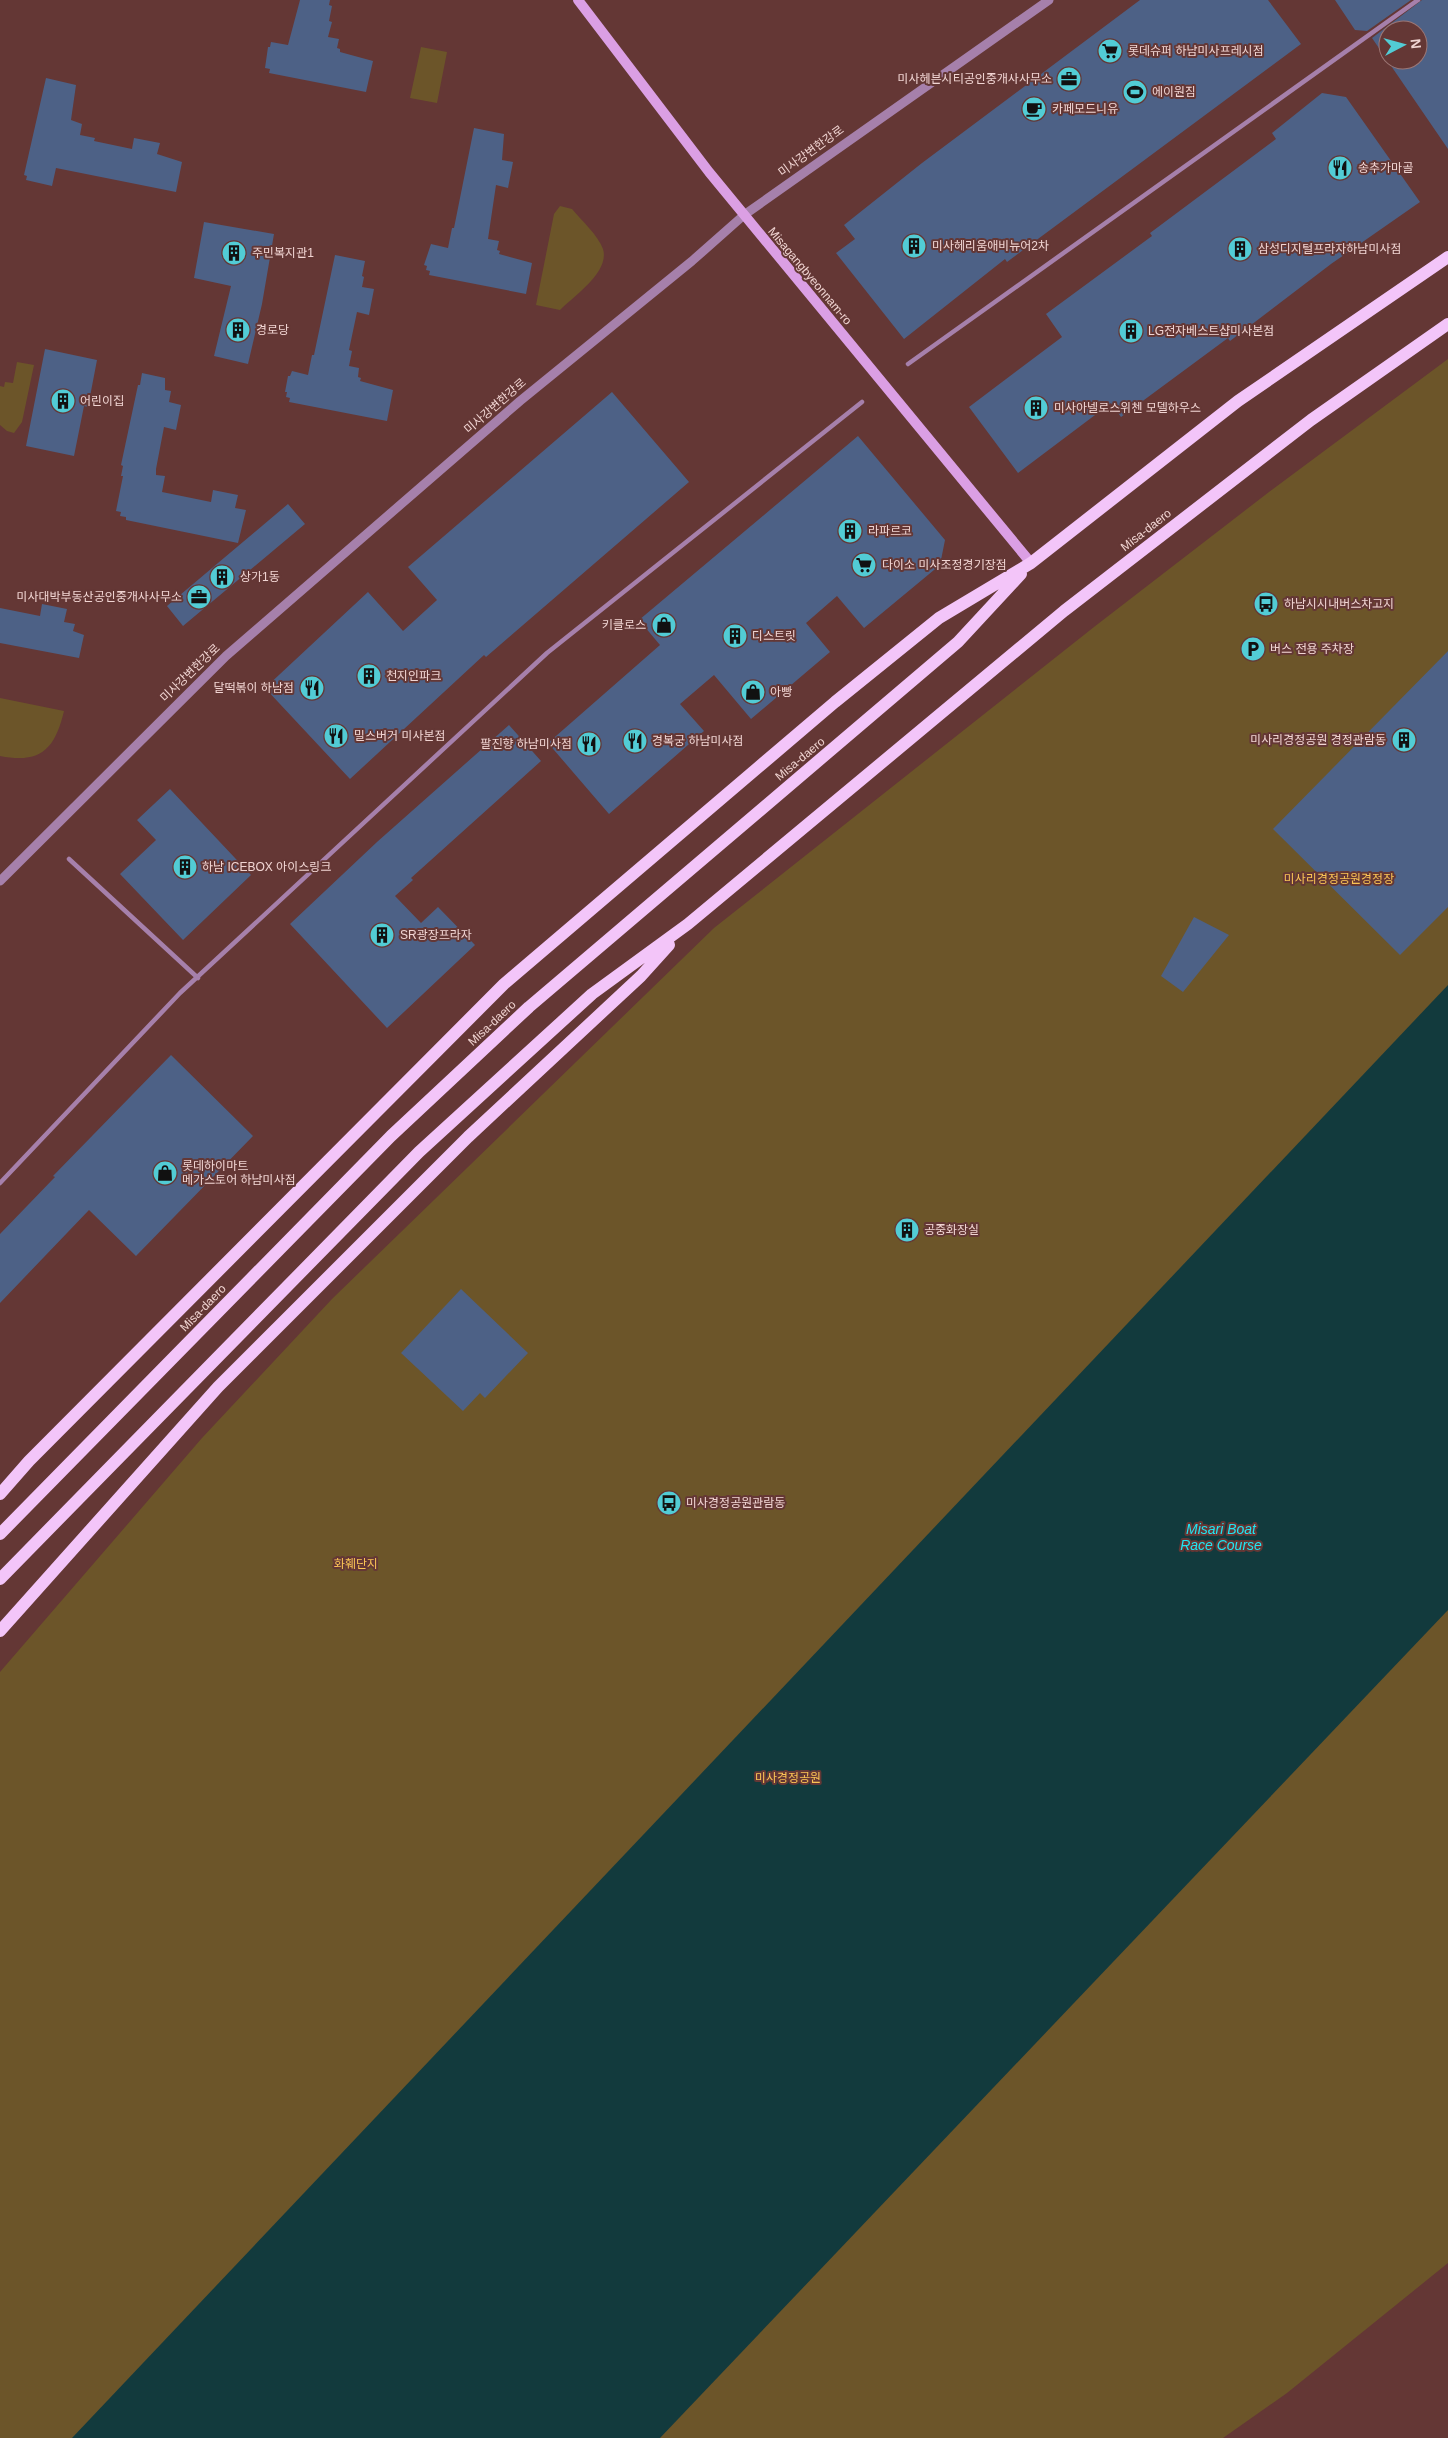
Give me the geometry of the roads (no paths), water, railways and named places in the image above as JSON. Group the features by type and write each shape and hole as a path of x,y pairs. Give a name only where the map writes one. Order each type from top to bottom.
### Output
{"main road":[{"name":"Misagangbyeonnam-ro","path":"578,0 744,215 1031,563"},
{"name":"Misa-daero","path":"0,1494 29,1461 504,984 835,702 939,618 1031,563 1238,402 1448,257"},
{"name":"Misa-daero","path":"0,1579 419,1152 592,994 688,924 1064,611 1311,420 1448,324"},
{"name":"Misa-daero","path":"0,1534 391,1136 530,1007 958,642 1031,563"},
{"name":"Misa-daero","path":"0,1630 218,1387 468,1137 641,976 688,924"}],"street":[{"name":"미사강변한강로","path":"0,881 226,656 520,401 692,261 744,215 1049,0"},
{"path":"908,364 1418,0"},
{"path":"0,1183 180,993 547,653 862,402"},
{"path":"69,859 198,978"}],"water":[{"name":"Misari Boat Race Course","path":"1448,985 1448,1610 660,2438 72,2438"}],"place":[{"name":"롯데슈퍼 하남미사프레시점","path":"1110,51"},
{"name":"미사헤븐시티공인중개사사무소","path":"1069,79"},
{"name":"에이원짐","path":"1135,92"},
{"name":"카페모드니유","path":"1034,109"},
{"name":"송추가마골","path":"1340,168"},
{"name":"미사헤리움애비뉴어2차","path":"914,246"},
{"name":"삼성디지털프라자하남미사점","path":"1240,249"},
{"name":"주민복지관1","path":"234,253"},
{"name":"경로당","path":"238,330"},
{"name":"LG전자베스트샵미사본점","path":"1131,331"},
{"name":"어린이집","path":"63,401"},
{"name":"미사아넬로스위첸 모델하우스","path":"1036,408"},
{"name":"라파르코","path":"850,531"},
{"name":"다이소 미사조정경기장점","path":"864,565"},
{"name":"상가1동","path":"222,577"},
{"name":"미사대박부동산공인중개사사무소","path":"199,597"},
{"name":"하남시시내버스차고지","path":"1266,604"},
{"name":"키클로스","path":"664,625"},
{"name":"디스트릿","path":"735,636"},
{"name":"버스 전용 주차장","path":"1253,649"},
{"name":"천지인파크","path":"369,676"},
{"name":"달떡볶이 하남점","path":"312,688"},
{"name":"아빵","path":"753,692"},
{"name":"밀스버거 미사본점","path":"336,736"},
{"name":"미사리경정공원 경정관람동","path":"1404,740"},
{"name":"경복궁 하남미사점","path":"635,741"},
{"name":"팔진향 하남미사점","path":"589,744"},
{"name":"하남 ICEBOX 아이스링크","path":"185,867"},
{"name":"SR광장프라자","path":"382,935"},
{"name":"롯데하이마트 메가스토어 하남미사점","path":"165,1173"},
{"name":"공중화장실","path":"907,1230"},
{"name":"미사경정공원관람동","path":"669,1503"}],"park label":[{"name":"미사리경정공원경정장","path":"1339,879"},
{"name":"화훼단지","path":"356,1564"},
{"name":"미사경정공원","path":"788,1778"}]}
